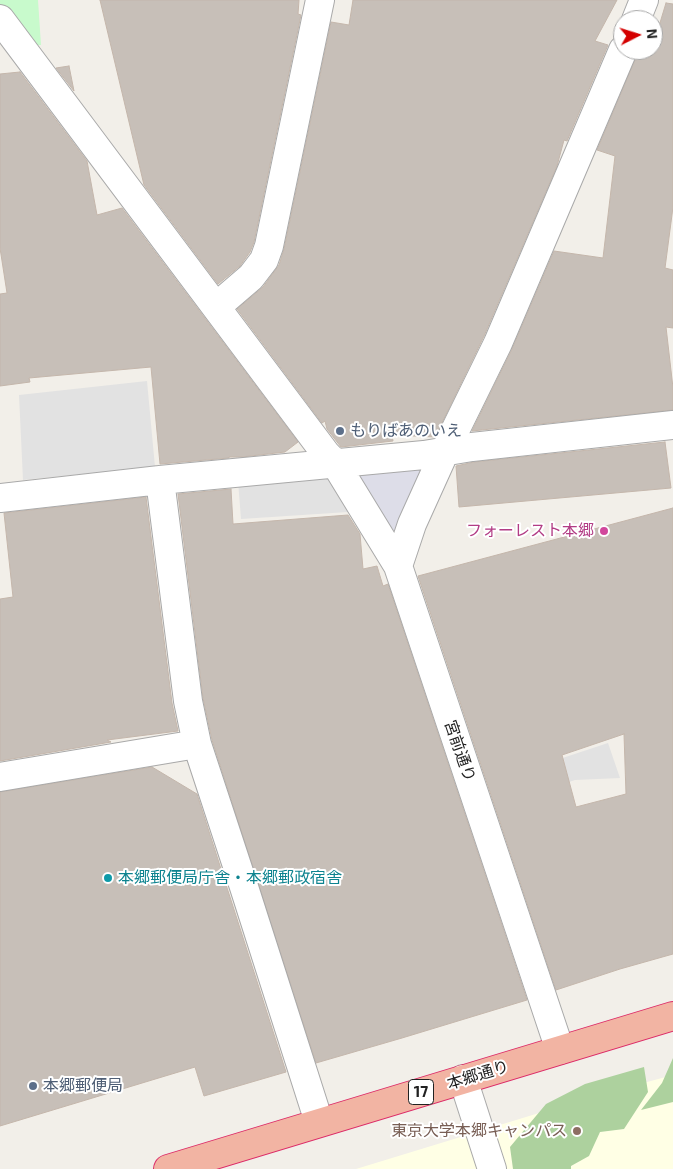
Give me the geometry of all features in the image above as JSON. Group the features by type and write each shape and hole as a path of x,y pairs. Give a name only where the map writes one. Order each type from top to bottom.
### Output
{"highway":[{"name":"本郷通り","path":"168,1169 673,1016"}],"street":[{"path":"216,307 251,277 264,260 269,246 320,0"},
{"name":"宮前通り","path":"0,19 326,454 336,463 398,566 560,1050"},
{"path":"398,566 412,524 445,451 498,343 619,60"},
{"path":"0,498 160,480 424,455 673,425"},
{"path":"160,480 188,701 197,744 319,1122"},
{"path":"0,776 197,744"},
{"path":"463,1079 492,1169"}],"shaded area":[{"path":"147,381 155,467 23,480 19,395"},
{"path":"445,451 398,566 335,463"},
{"path":"327,474 348,512 241,519 238,481"},
{"path":"608,743 620,778 575,780 497,806 490,782"},
{"name":"東京大学本郷キャンパス","path":"673,1075 673,1169 356,1169 588,1098"}],"green space":[{"path":"0,0 38,0 41,45 27,46 0,9"},
{"path":"673,1058 673,1102 641,1110 662,1083"},
{"path":"644,1067 648,1092 624,1129 600,1132 589,1156 571,1166 571,1169 513,1169 510,1147 546,1104 585,1084"}],"building":[{"path":"100,0 299,0 298,14 301,15 254,242 250,252 240,266 218,284 144,185"},
{"path":"353,0 617,0 595,41 608,45 567,141 564,140 557,166 484,336 435,437 392,435 393,441 341,447 327,429 325,421 322,423 237,309 263,287 279,265 284,249 331,22 349,25"},
{"path":"666,3 673,4 673,207 665,268 673,270 673,328 666,327 673,388 673,410 472,431 512,349 554,251 603,258 615,156 597,150 635,60 663,60 663,13"},
{"path":"69,66 74,91 56,68"},
{"path":"20,72 87,161 97,215 122,208 298,442 285,452 160,464 151,367 29,378 30,382 0,386 0,294 7,293 0,248 0,74"},
{"path":"665,442 671,488 459,507 456,466 474,462"},
{"path":"231,489 233,524 348,515 360,534 363,569 377,566 383,586 388,584 527,1000 316,1063 212,740 203,698 178,494"},
{"path":"146,497 172,703 178,731 107,740 111,742 0,761 0,599 13,597 4,513"},
{"path":"673,508 673,954 556,990 418,576","holes":["624,734 626,794 576,807 562,755"]},
{"name":"本郷郵便局庁舎・本郷郵政宿舎","path":"152,767 197,794 286,1072 204,1096 195,1067 0,1126 0,792"}],"place":[{"name":"もりばあのいえ","path":"340,431"},
{"name":"フォーレスト本郷","path":"604,531"},
{"name":"本郷郵便局庁舎・本郷郵政宿舎","path":"108,878"},
{"name":"本郷郵便局","path":"33,1086"},
{"name":"東京大学本郷キャンパス","path":"577,1131"}]}
